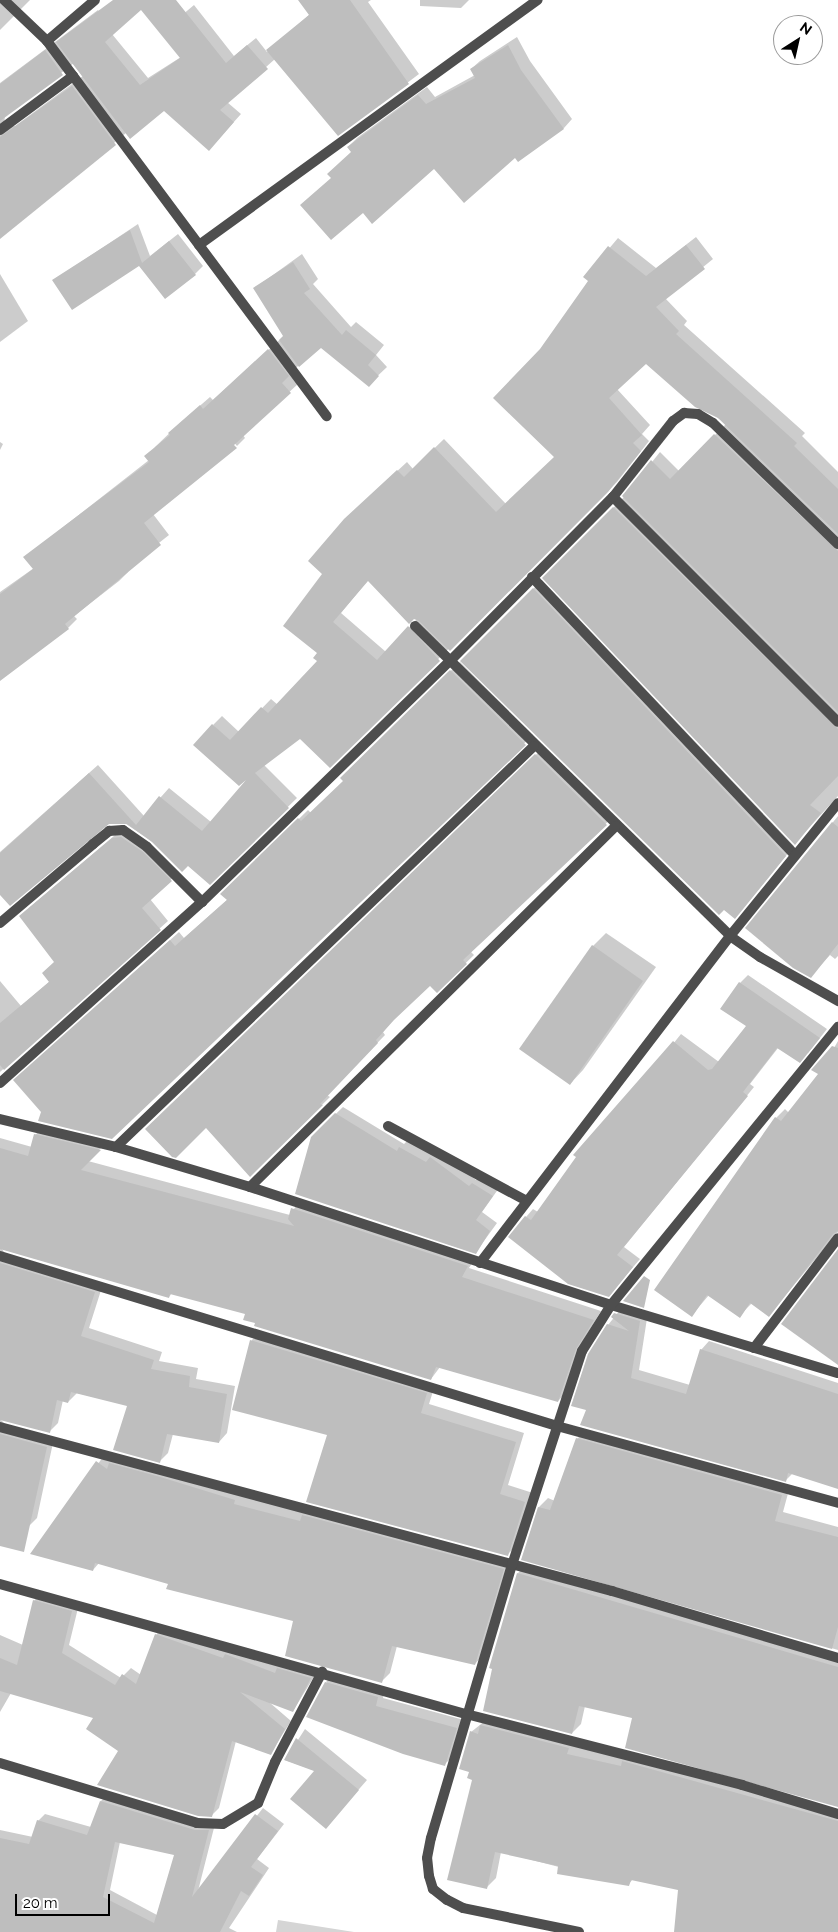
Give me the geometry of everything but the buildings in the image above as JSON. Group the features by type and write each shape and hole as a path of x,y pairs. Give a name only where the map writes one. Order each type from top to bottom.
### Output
{"street":[{"path":"4,0 47,41 327,416"},
{"path":"47,41 95,0"},
{"path":"199,245 538,0"},
{"path":"0,130 73,76"},
{"path":"0,1083 202,902 450,661 613,497 673,421 684,413 698,414 712,423 838,544"},
{"path":"613,497 838,722"},
{"path":"532,577 795,855"},
{"path":"415,626 534,746 730,936 760,957 838,1001"},
{"path":"116,1146 534,746"},
{"path":"480,1263 526,1200 730,936 838,803"},
{"path":"250,1187 616,826"},
{"path":"0,924 92,844 109,832 123,830 146,846 202,902"},
{"path":"579,1932 463,1908 433,1888 427,1858 431,1838 470,1715 512,1565 582,1351 611,1305 838,1027"},
{"path":"0,1119 116,1146 250,1187 611,1305 838,1374"},
{"path":"388,1126 526,1200"},
{"path":"754,1348 838,1238"},
{"path":"0,1256 557,1426 838,1503"},
{"path":"0,1427 512,1565 838,1658"},
{"path":"0,1584 322,1672 470,1715 742,1785 838,1814"},
{"path":"0,1763 197,1823 223,1824 258,1803 275,1762 322,1672"}],"shaded area":[{"path":"278,1920 354,1932 276,1932"}]}
